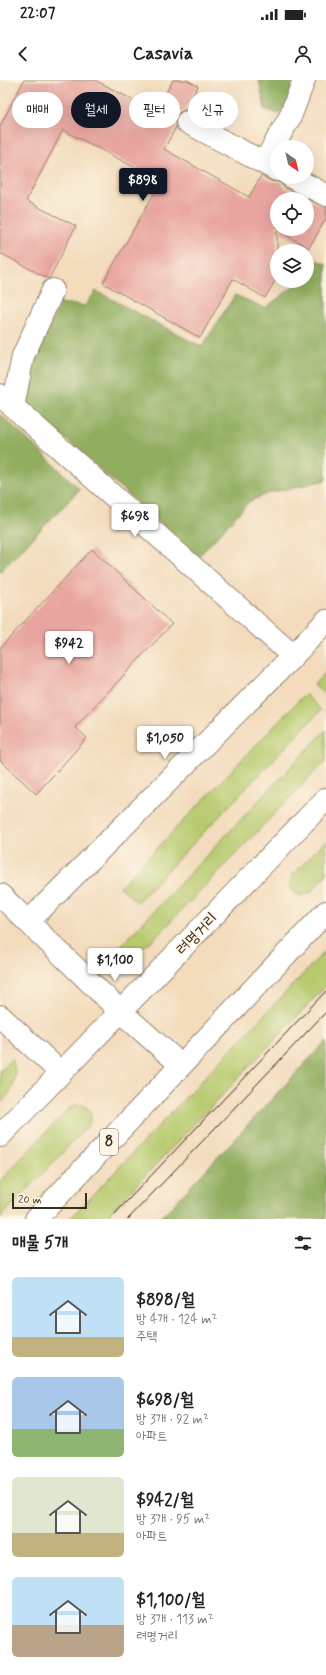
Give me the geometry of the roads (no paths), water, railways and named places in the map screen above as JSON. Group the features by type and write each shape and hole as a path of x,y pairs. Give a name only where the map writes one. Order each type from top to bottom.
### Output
{"main road":[{"path":"281,140 304,80"},
{"path":"187,122 270,167"},
{"path":"305,184 326,195"},
{"path":"53,290 23,356 6,401 293,656"},
{"path":"28,922 326,621"},
{"name":"려명거리","path":"0,1136 326,799"},
{"path":"0,895 121,1012 181,1065"},
{"name":"8","path":"36,1219 326,912"},
{"path":"0,1016 61,1073"}],"tram line":[{"path":"110,1219 326,991"},
{"path":"128,1219 326,1012"}]}
